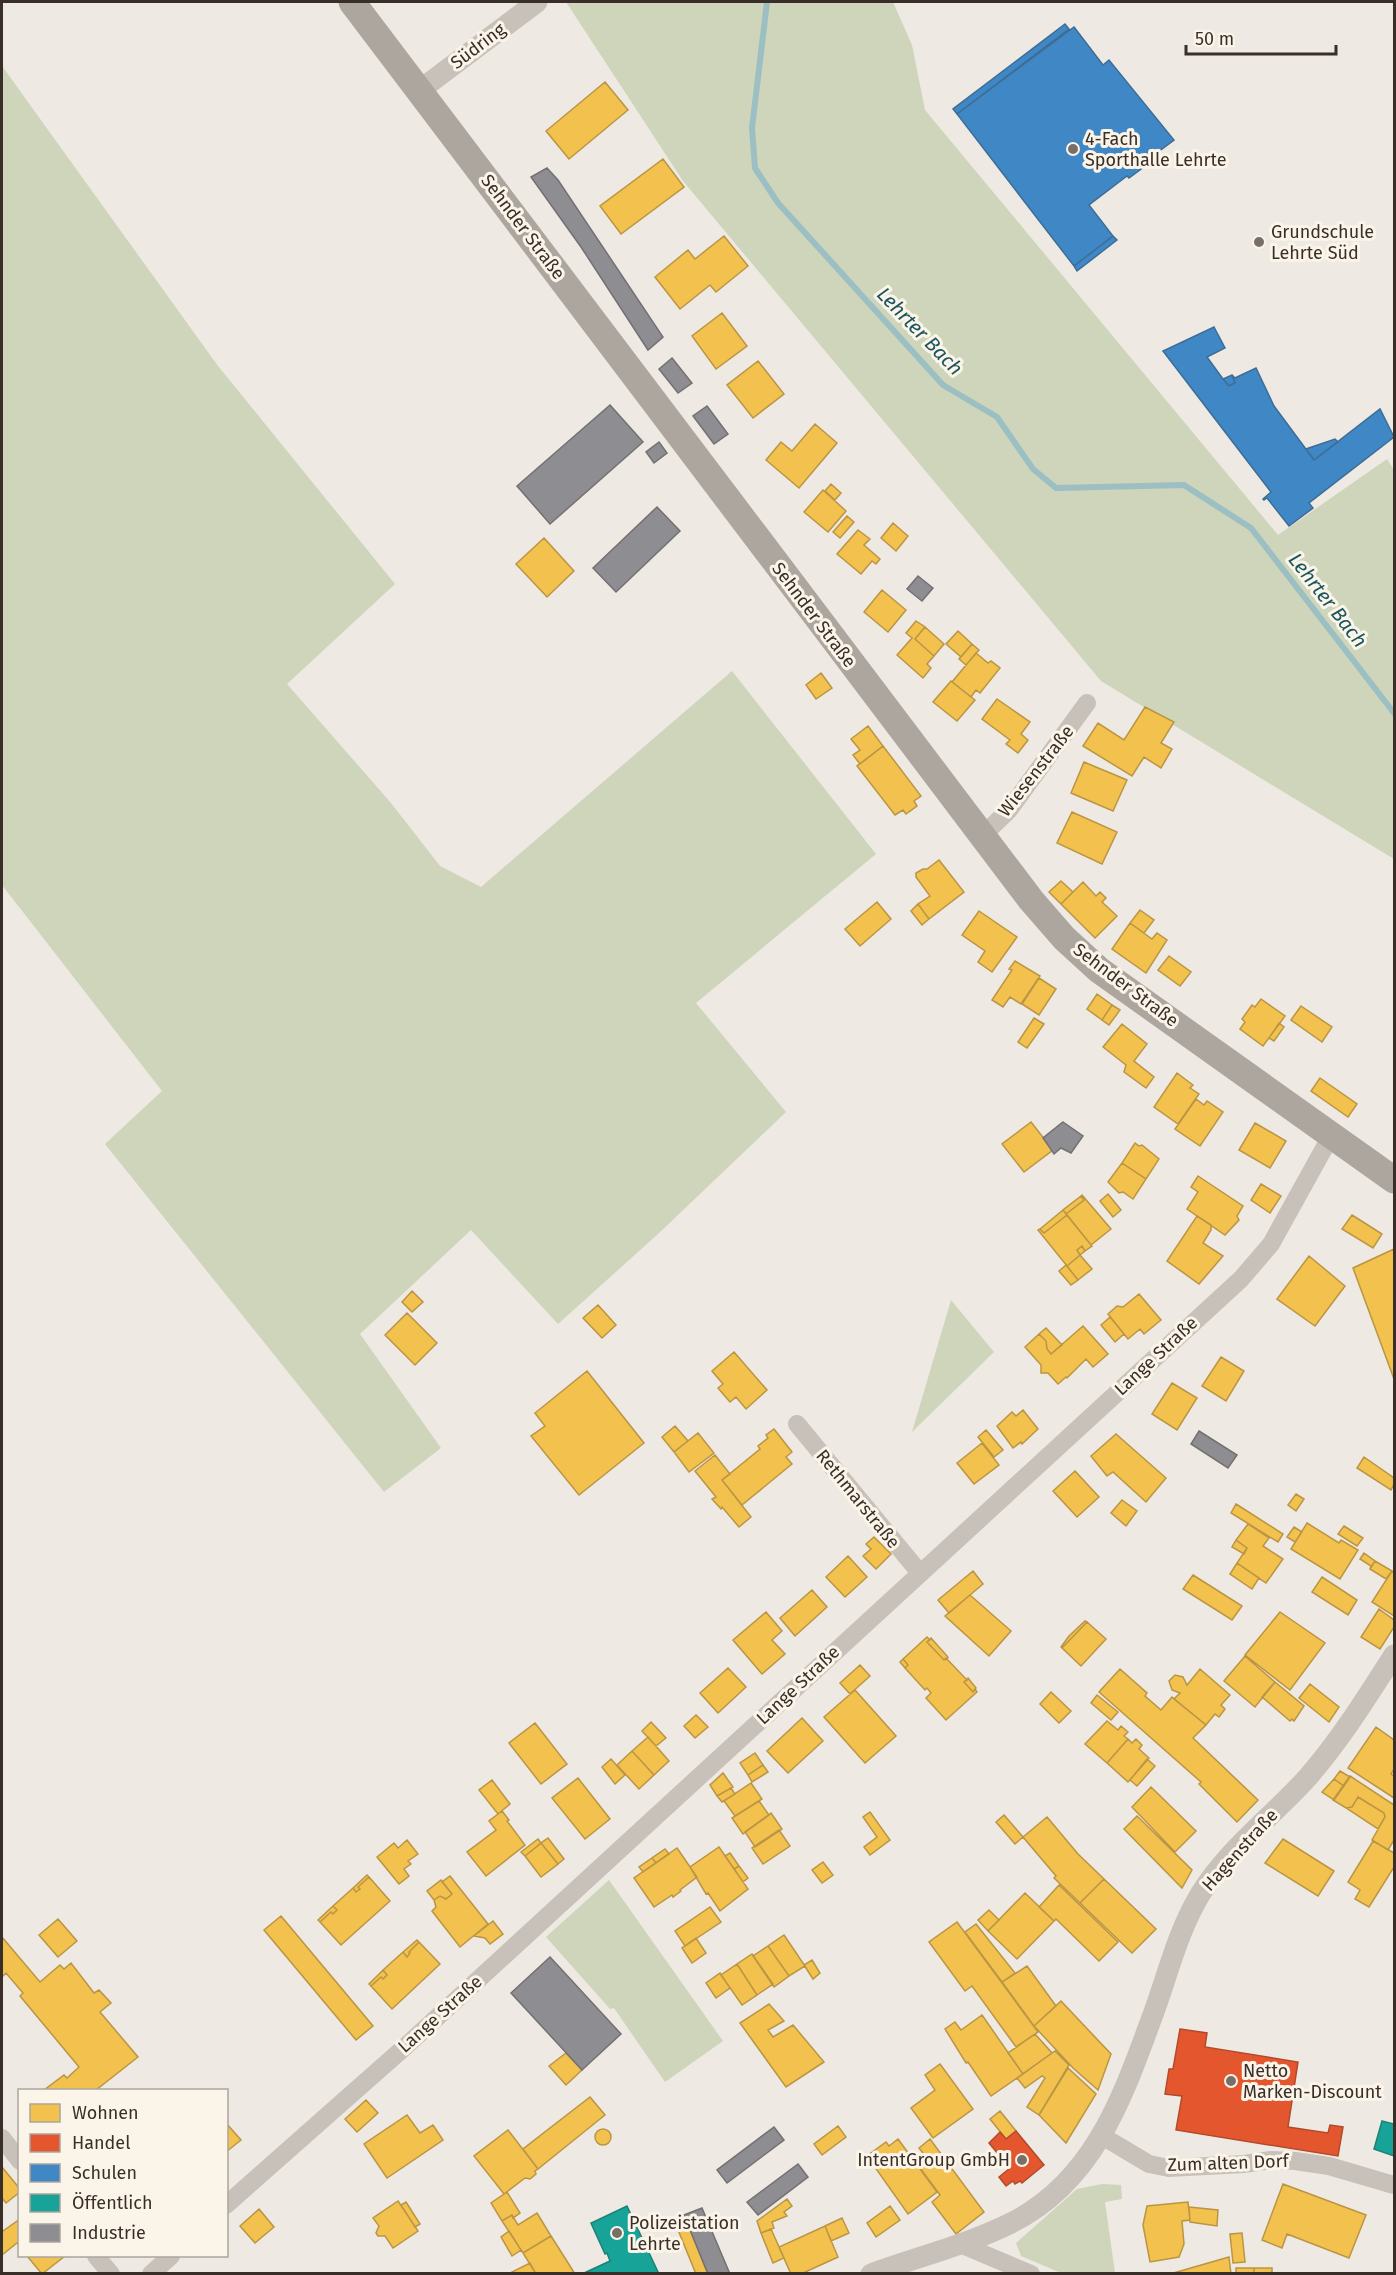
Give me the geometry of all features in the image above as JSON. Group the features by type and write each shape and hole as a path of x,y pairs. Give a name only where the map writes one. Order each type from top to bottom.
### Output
{"main road":[{"name":"Sehnder Straße","path":"352,2 715,485 1031,900 1064,938 1099,970 1395,1180"},
{"name":"Sehnder Straße","path":"1354,1150 1377,1169 1395,1189"}],"street":[{"name":"Südring","path":"420,90 537,2"},
{"name":"Wiesenstraße","path":"982,836 1010,810 1087,703"},
{"name":"Lange Straße","path":"228,2203 408,2044 1257,1261 1271,1244 1332,1134"},
{"name":"Rethmarstraße","path":"797,1424 920,1573"},
{"name":"Hagenstraße","path":"871,2274 960,2244 1012,2223 1044,2201 1084,2162 1102,2136 1120,2100 1174,1951 1200,1893 1236,1848 1328,1753 1395,1655"},
{"name":"Zum alten Dorf","path":"1102,2136 1149,2164 1169,2168 1233,2165 1271,2160 1295,2161 1329,2166 1395,2185"},
{"path":"2,2138 18,2158"},
{"path":"960,2244 1031,2274"},
{"path":"97,2257 111,2274"},
{"path":"150,2274 170,2257"}],"green space":[{"path":"566,2 893,2 912,45 925,110 1278,535 1387,459 1394,470 1394,859 1101,681 683,181"},
{"path":"2,66 218,366 395,584 287,684 391,803 440,866 481,887 732,671 876,854 696,1003 786,1112 658,1234 558,1324 471,1230 360,1334 441,1448 384,1492 105,1144 162,1091 2,885"},
{"path":"951,1300 994,1352 912,1432"},
{"path":"609,1880 723,2041 665,2082 614,2008 610,2009 546,1937"},
{"path":"1102,2184 1121,2185 1122,2199 1105,2202 1115,2273 1061,2273 1021,2256 1016,2243 1077,2189"}],"building: Wohnen":[{"path":"605,82 628,110 569,159 546,131"},
{"path":"663,159 684,187 621,234 600,206"},
{"path":"724,236 748,266 716,292 710,285 680,309 655,277 688,250 695,259"},
{"path":"722,313 747,346 716,369 692,336"},
{"path":"758,361 784,394 753,418 727,385"},
{"path":"815,424 837,443 799,488 766,460 781,442 792,451"},
{"path":"831,484 841,493 835,500 825,491"},
{"path":"823,490 846,511 828,532 804,512"},
{"path":"847,516 854,522 840,538 833,532"},
{"path":"893,523 908,536 896,551 881,538"},
{"path":"858,530 870,539 864,545 880,559 876,564 872,561 861,574 837,554"},
{"path":"544,538 574,571 547,597 516,564"},
{"path":"882,590 906,610 888,632 864,612"},
{"path":"916,621 925,627 915,639 934,656 927,664 931,668 923,678 897,655 912,638 906,633"},
{"path":"925,627 944,644 934,656 915,639"},
{"path":"958,631 972,644 961,657 946,644"},
{"path":"972,644 979,650 966,665 959,659"},
{"path":"976,653 988,663 991,661 1000,668 980,693 976,690 971,697 952,682"},
{"path":"821,673 832,688 816,699 806,685"},
{"path":"951,681 975,700 957,721 933,702"},
{"path":"997,699 1030,722 1021,734 1028,740 1018,753 1006,744 1010,740 982,719"},
{"path":"1145,707 1174,722 1161,743 1172,749 1161,768 1144,757 1132,776 1083,746 1098,723 1124,740"},
{"path":"868,726 883,746 860,764 853,755 860,750 851,739"},
{"path":"883,746 921,796 914,801 917,806 906,814 903,810 895,815 857,766"},
{"path":"1084,762 1127,780 1113,811 1071,793"},
{"path":"1072,812 1117,832 1102,864 1057,843"},
{"path":"939,860 964,892 929,919 918,904 930,896 916,877 916,873 927,869"},
{"path":"1061,881 1073,892 1061,904 1049,892"},
{"path":"1083,882 1096,896 1100,892 1106,898 1102,902 1117,916 1095,938 1061,904"},
{"path":"877,902 891,919 860,946 845,929"},
{"path":"918,904 929,919 922,925 911,911"},
{"path":"1140,910 1154,920 1144,933 1130,923"},
{"path":"979,911 1017,937 992,972 978,962 985,951 962,935"},
{"path":"1130,923 1152,939 1157,933 1167,940 1146,973 1112,949"},
{"path":"1169,956 1191,972 1180,986 1158,970"},
{"path":"1015,961 1040,976 1021,1004 1010,997 1003,1007 992,1000 1012,970 1009,969"},
{"path":"1039,978 1056,989 1039,1015 1022,1004"},
{"path":"1097,994 1112,1005 1102,1020 1087,1009"},
{"path":"1261,999 1285,1016 1263,1046 1240,1029 1245,1022 1242,1019 1252,1005 1255,1007"},
{"path":"1112,1005 1120,1010 1109,1025 1102,1020"},
{"path":"1301,1006 1332,1027 1322,1042 1291,1020"},
{"path":"1034,1018 1044,1024 1027,1048 1018,1042"},
{"path":"1279,1023 1284,1027 1274,1041 1269,1038"},
{"path":"1122,1024 1147,1044 1134,1061 1154,1077 1146,1088 1124,1072 1126,1065 1103,1047"},
{"path":"1177,1073 1193,1085 1190,1088 1199,1094 1178,1124 1154,1107"},
{"path":"1320,1078 1357,1104 1348,1117 1311,1091"},
{"path":"1196,1099 1204,1105 1207,1101 1223,1112 1200,1146 1175,1129"},
{"path":"1031,1122 1053,1150 1024,1172 1002,1144"},
{"path":"1255,1123 1286,1141 1270,1168 1239,1150"},
{"path":"1135,1143 1142,1145 1159,1159 1146,1179 1122,1163"},
{"path":"1122,1163 1146,1179 1133,1199 1123,1192 1119,1193 1108,1182"},
{"path":"1198,1176 1243,1206 1237,1216 1239,1220 1225,1235 1187,1209 1198,1192 1191,1187"},
{"path":"1261,1184 1281,1196 1270,1213 1251,1200"},
{"path":"1108,1194 1121,1210 1113,1217 1100,1201"},
{"path":"1082,1195 1111,1229 1091,1245 1066,1214 1084,1200"},
{"path":"1081,1196 1084,1200 1066,1214 1063,1210"},
{"path":"1063,1210 1067,1215 1044,1233 1040,1229"},
{"path":"1067,1215 1092,1246 1085,1251 1082,1246 1077,1250 1080,1255 1067,1266 1038,1230 1044,1233"},
{"path":"1352,1215 1382,1234 1373,1248 1342,1229"},
{"path":"1197,1216 1211,1225 1211,1230 1203,1243 1223,1256 1199,1284 1167,1261"},
{"path":"1082,1246 1085,1251 1080,1255 1077,1250"},
{"path":"1394,1249 1394,1379 1353,1268"},
{"path":"1080,1255 1092,1269 1078,1280 1067,1266"},
{"path":"1309,1256 1345,1286 1315,1326 1277,1299"},
{"path":"1066,1265 1078,1280 1071,1285 1059,1271"},
{"path":"412,1291 423,1302 412,1312 402,1302"},
{"path":"1139,1294 1161,1320 1144,1334 1140,1329 1128,1339 1108,1314 1117,1306 1123,1307"},
{"path":"598,1305 616,1325 602,1338 583,1318"},
{"path":"407,1313 437,1343 415,1365 385,1335"},
{"path":"1110,1317 1124,1334 1115,1342 1101,1325"},
{"path":"1083,1326 1108,1354 1093,1367 1086,1359 1058,1384 1048,1373 1041,1373 1041,1365 1025,1347 1039,1334 1046,1341 1047,1349 1051,1354"},
{"path":"1046,1328 1062,1345 1051,1354 1047,1349 1046,1341 1039,1334"},
{"path":"734,1352 767,1390 746,1409 736,1397 730,1402 718,1388 723,1384 712,1371"},
{"path":"1221,1357 1244,1371 1226,1401 1202,1386"},
{"path":"587,1371 644,1443 579,1495 531,1436 545,1426 535,1413"},
{"path":"1172,1383 1197,1398 1177,1430 1152,1414"},
{"path":"1023,1410 1038,1429 1022,1444 1021,1442 1013,1448 997,1426 1012,1412 1016,1416"},
{"path":"675,1426 688,1441 674,1452 662,1437"},
{"path":"774,1429 792,1452 786,1457 792,1464 742,1505 722,1480 760,1449 758,1446"},
{"path":"986,1430 1003,1450 994,1457 978,1437"},
{"path":"698,1433 714,1453 689,1472 674,1452"},
{"path":"1116,1434 1166,1478 1146,1502 1113,1472 1107,1476 1091,1456"},
{"path":"982,1443 999,1465 974,1484 957,1463"},
{"path":"715,1455 730,1474 722,1480 751,1517 739,1527 712,1499 716,1497 695,1471"},
{"path":"1364,1457 1394,1478 1391,1490 1357,1468"},
{"path":"1075,1471 1099,1497 1077,1517 1053,1491"},
{"path":"1296,1494 1304,1499 1296,1511 1288,1505"},
{"path":"1122,1500 1137,1511 1126,1526 1111,1513"},
{"path":"1236,1504 1283,1534 1278,1542 1231,1513"},
{"path":"1307,1523 1339,1543 1341,1540 1358,1550 1340,1579 1291,1549"},
{"path":"1248,1524 1269,1538 1263,1546 1283,1559 1266,1583 1237,1563 1247,1548 1236,1540"},
{"path":"1344,1526 1363,1538 1357,1546 1338,1534"},
{"path":"1294,1527 1302,1532 1295,1542 1287,1537"},
{"path":"874,1537 891,1554 876,1569 863,1556 871,1549 866,1544"},
{"path":"1236,1540 1247,1548 1244,1554 1232,1547"},
{"path":"1364,1553 1375,1561 1370,1569 1371,1566 1360,1559"},
{"path":"848,1556 867,1577 845,1597 826,1577"},
{"path":"1375,1561 1392,1571 1386,1579 1370,1569"},
{"path":"1237,1563 1259,1578 1252,1589 1230,1574"},
{"path":"973,1571 983,1584 949,1613 938,1600"},
{"path":"1392,1571 1394,1573 1394,1616 1372,1602"},
{"path":"1193,1575 1242,1606 1232,1620 1183,1589"},
{"path":"1322,1577 1357,1600 1348,1615 1312,1592"},
{"path":"812,1590 827,1607 795,1636 780,1618"},
{"path":"970,1595 1011,1631 989,1656 945,1616"},
{"path":"1379,1609 1394,1620 1394,1627 1380,1649 1361,1637"},
{"path":"766,1612 782,1631 772,1640 785,1654 762,1674 733,1640"},
{"path":"1280,1612 1325,1643 1290,1690 1245,1655"},
{"path":"1085,1621 1087,1622 1062,1648 1069,1636"},
{"path":"1087,1622 1106,1639 1081,1666 1062,1648"},
{"path":"927,1637 930,1640 927,1642 967,1680 964,1682 973,1692 975,1689 977,1692 946,1720 926,1698 931,1693 927,1688 925,1690 905,1668 908,1665 903,1659"},
{"path":"931,1638 948,1657 947,1659 944,1660 927,1642"},
{"path":"1245,1656 1275,1682 1255,1707 1224,1681"},
{"path":"903,1659 908,1665 905,1668 900,1662"},
{"path":"860,1665 870,1676 850,1694 840,1683"},
{"path":"728,1668 746,1687 718,1713 700,1693"},
{"path":"1120,1669 1147,1693 1145,1696 1161,1710 1172,1697 1206,1725 1193,1738 1258,1800 1237,1822 1199,1784 1201,1782 1099,1692"},
{"path":"1200,1669 1230,1695 1221,1705 1225,1709 1219,1717 1215,1714 1206,1725 1174,1699 1180,1693 1172,1690 1169,1681 1175,1675 1183,1677 1187,1685"},
{"path":"968,1678 976,1688 973,1692 964,1682"},
{"path":"1275,1682 1304,1706 1294,1721 1292,1719 1290,1721 1262,1697"},
{"path":"1310,1684 1339,1707 1329,1722 1299,1698"},
{"path":"855,1690 896,1736 865,1763 824,1717"},
{"path":"1051,1692 1071,1711 1059,1723 1040,1704"},
{"path":"1097,1695 1118,1712 1111,1720 1091,1703"},
{"path":"696,1715 708,1727 695,1738 684,1726"},
{"path":"802,1718 823,1741 788,1773 767,1751"},
{"path":"1107,1721 1118,1730 1121,1726 1128,1732 1124,1736 1128,1739 1107,1763 1085,1744"},
{"path":"651,1722 666,1738 656,1746 642,1731"},
{"path":"535,1723 567,1764 541,1784 509,1743"},
{"path":"1376,1727 1394,1740 1394,1769 1391,1774 1394,1776 1394,1798 1348,1768"},
{"path":"648,1737 669,1761 654,1775 632,1751"},
{"path":"1128,1739 1132,1743 1136,1739 1142,1745 1139,1749 1149,1758 1128,1782 1107,1763"},
{"path":"632,1751 654,1775 639,1789 617,1765"},
{"path":"755,1753 763,1765 748,1775 740,1763"},
{"path":"611,1759 625,1775 615,1784 602,1767"},
{"path":"1147,1759 1155,1766 1137,1786 1130,1780"},
{"path":"763,1765 768,1772 752,1782 748,1775"},
{"path":"1340,1771 1350,1777 1344,1786 1334,1779"},
{"path":"723,1773 733,1787 717,1796 710,1785"},
{"path":"1350,1776 1394,1805 1394,1840 1388,1850 1372,1840 1385,1817 1384,1813 1358,1797 1352,1807 1346,1808 1333,1800"},
{"path":"578,1778 610,1819 585,1839 552,1798"},
{"path":"1334,1779 1344,1786 1334,1800 1322,1792"},
{"path":"492,1780 510,1804 498,1814 479,1790"},
{"path":"751,1783 762,1799 735,1816 724,1801"},
{"path":"1151,1787 1196,1831 1175,1852 1132,1807"},
{"path":"731,1788 735,1794 722,1802 717,1796"},
{"path":"1358,1797 1384,1813 1385,1817 1378,1829 1346,1808 1352,1807"},
{"path":"759,1801 769,1815 743,1834 732,1818"},
{"path":"502,1811 525,1845 486,1876 467,1852 496,1830 489,1821"},
{"path":"870,1812 890,1840 870,1855 864,1847 877,1837 863,1817"},
{"path":"771,1813 782,1829 755,1847 745,1832"},
{"path":"1004,1815 1023,1837 1015,1844 996,1822"},
{"path":"1137,1816 1192,1870 1182,1888 1124,1829"},
{"path":"1047,1817 1078,1854 1104,1879 1080,1903 1054,1878 1056,1876 1023,1837"},
{"path":"779,1830 790,1846 763,1864 752,1848"},
{"path":"548,1838 564,1859 558,1864 541,1843"},
{"path":"538,1839 541,1843 525,1856 521,1852"},
{"path":"1283,1839 1334,1871 1318,1896 1265,1863"},
{"path":"407,1840 418,1854 408,1861 411,1864 404,1869 409,1876 399,1884 377,1857 394,1843 398,1848"},
{"path":"1373,1841 1394,1853 1394,1867 1369,1907 1355,1899 1360,1890 1348,1882"},
{"path":"541,1843 558,1864 541,1877 525,1856"},
{"path":"719,1847 748,1889 720,1911 708,1893 706,1894 690,1867"},
{"path":"677,1848 697,1877 673,1897 672,1895 654,1907 634,1878"},
{"path":"665,1849 669,1854 656,1863 652,1858"},
{"path":"730,1853 739,1866 734,1869 725,1856"},
{"path":"652,1858 656,1863 643,1872 639,1867"},
{"path":"823,1862 833,1875 822,1883 812,1870"},
{"path":"739,1866 748,1878 743,1882 734,1869"},
{"path":"367,1875 369,1877 356,1892 353,1888"},
{"path":"450,1876 488,1924 460,1947 432,1911 436,1907 434,1900 440,1896 446,1899 452,1894 442,1882"},
{"path":"369,1877 390,1901 341,1945 320,1922 331,1912 333,1914 337,1910 333,1906 353,1888 356,1892 360,1889 358,1887"},
{"path":"1104,1879 1156,1929 1132,1953 1080,1903"},
{"path":"441,1880 452,1894 446,1899 440,1896 434,1900 427,1891"},
{"path":"1059,1885 1118,1942 1099,1961 1056,1919 1054,1921 1039,1907"},
{"path":"1025,1893 1054,1921 1017,1959 988,1931"},
{"path":"333,1906 337,1910 333,1914 331,1912 320,1922 318,1920"},
{"path":"710,1907 721,1922 685,1946 675,1931"},
{"path":"989,1910 999,1920 988,1931 978,1920"},
{"path":"281,1916 373,2026 356,2040 264,1930"},
{"path":"58,1919 77,1941 58,1957 39,1935"},
{"path":"493,1921 503,1934 490,1944 485,1938 474,1936"},
{"path":"957,1922 1038,2032 1016,2047 972,1986 965,1991 929,1942"},
{"path":"976,1924 1015,1973 1002,1982 965,1932"},
{"path":"784,1935 805,1966 789,1976 768,1946"},
{"path":"2,1937 40,1982 60,1965 64,1969 71,1963 94,1993 99,1990 111,2003 100,2012 138,2057 97,2089 45,2089 64,2075 67,2078 79,2067 20,1996 23,1993 6,1973 2,1977"},
{"path":"696,1938 706,1953 692,1963 682,1948"},
{"path":"417,1940 419,1942 407,1957 403,1952"},
{"path":"419,1942 440,1964 392,2009 371,1986 387,1975 383,1970 403,1952 407,1957"},
{"path":"768,1946 789,1976 774,1987 753,1956"},
{"path":"752,1954 773,1984 757,1995 737,1964"},
{"path":"812,1960 820,1973 813,1979 804,1965"},
{"path":"737,1964 757,1995 742,2005 721,1975"},
{"path":"1027,1966 1056,2006 1034,2026 1002,1982"},
{"path":"383,1970 387,1975 371,1986 369,1984"},
{"path":"720,1973 730,1988 716,1998 706,1983"},
{"path":"1061,2001 1111,2054 1098,2090 1073,2068 1034,2026"},
{"path":"769,2004 784,2021 768,2030 773,2037 793,2025 824,2062 786,2087 740,2023"},
{"path":"982,2015 1023,2074 991,2096 968,2062 966,2063 945,2029 955,2022 961,2030"},
{"path":"1035,2034 1052,2053 1023,2074 1008,2053"},
{"path":"1055,2051 1069,2065 1039,2115 1027,2107 1045,2078 1042,2076 1025,2088 1017,2078"},
{"path":"566,2053 582,2070 566,2085 549,2066"},
{"path":"940,2064 973,2109 933,2138 911,2108 935,2090 925,2075"},
{"path":"1068,2068 1096,2094 1066,2143 1039,2115"},
{"path":"590,2097 605,2115 538,2169 523,2149"},
{"path":"366,2100 378,2113 357,2132 345,2119"},
{"path":"1000,2111 1016,2131 1006,2139 990,2119"},
{"path":"407,2115 420,2133 433,2125 443,2140 387,2178 364,2144"},
{"path":"228,2125 241,2140 228,2150"},
{"path":"838,2126 846,2137 822,2155 814,2144"},
{"path":"603,2129 609,2131 611,2137 609,2143 603,2145 597,2143 595,2137 597,2131"},
{"path":"508,2130 538,2169 530,2179 525,2178 504,2194 474,2156"},
{"path":"898,2139 937,2192 908,2214 867,2156 886,2142 889,2146"},
{"path":"930,2139 984,2212 956,2234 932,2202 940,2195 914,2160 919,2156 928,2168 932,2164 919,2148"},
{"path":"2,2167 18,2187 18,2194 6,2203 2,2198"},
{"path":"1283,2184 1366,2215 1349,2258 1287,2234 1282,2248 1262,2240"},
{"path":"507,2192 520,2213 502,2221 491,2203"},
{"path":"787,2199 792,2206 784,2212 787,2216 772,2222 774,2228 761,2233 757,2221"},
{"path":"398,2201 418,2231 393,2248 385,2236 378,2236 376,2233 379,2226 373,2218"},
{"path":"406,2202 420,2224 415,2227 401,2205"},
{"path":"1188,2202 1190,2220 1182,2221 1184,2244 1179,2257 1150,2262 1143,2225 1147,2206"},
{"path":"890,2206 900,2220 876,2237 867,2223"},
{"path":"1189,2207 1218,2210 1217,2226 1190,2222"},
{"path":"259,2209 274,2227 255,2243 240,2226"},
{"path":"537,2213 551,2236 523,2253 502,2221 512,2215 518,2225"},
{"path":"684,2215 708,2274 696,2274 674,2220"},
{"path":"842,2218 849,2233 831,2241 825,2226"},
{"path":"18,2220 18,2244 2,2255 2,2229 3,2231"},
{"path":"825,2226 838,2257 801,2274 791,2274 779,2247"},
{"path":"771,2229 784,2258 773,2263 761,2233"},
{"path":"509,2231 521,2250 512,2256 501,2237"},
{"path":"1242,2233 1245,2262 1233,2263 1230,2234"},
{"path":"551,2236 575,2274 536,2274 523,2253"},
{"path":"28,2257 64,2257 42,2274"},
{"path":"1229,2257 1231,2274 1170,2274"},
{"path":"530,2263 536,2274 508,2274"},
{"path":"1236,2268 1254,2268 1254,2274 1236,2274"},
{"path":"1254,2268 1272,2268 1272,2274 1254,2274"}],"building: Handel":[{"name":"Netto Marken-Discount","path":"1180,2029 1207,2033 1205,2047 1298,2062 1288,2127 1328,2133 1330,2125 1343,2127 1338,2156 1176,2130 1182,2096 1165,2094 1169,2069 1173,2069"},
{"path":"1016,2131 1044,2165 1022,2183 1020,2181 1015,2184 1013,2181 1006,2186 999,2177 1010,2168 989,2143 1000,2132 1006,2139"}],"building: Schulen":[{"path":"1065,24 1069,29 957,114 953,109"},
{"name":"4-Fach Sporthalle Lehrte","path":"1074,27 1103,65 1109,60 1174,140 1150,158 1152,160 1144,167 1129,178 1127,176 1089,205 1113,236 1074,266 957,114"},
{"path":"1113,236 1117,240 1077,271 1074,266"},
{"path":"1214,327 1225,348 1207,357 1223,379 1229,386 1235,383 1232,375 1235,378 1256,368 1274,406 1314,460 1380,409 1394,437 1309,503 1313,508 1289,526 1267,498 1263,499 1271,492 1163,351"},
{"path":"1232,375 1235,383 1229,386 1223,379"},
{"path":"1335,439 1338,442 1314,460 1306,449"}],"building: Öffentlich":[{"path":"1382,2121 1394,2124 1394,2156 1374,2149"},
{"name":"Polizeistation Lehrte","path":"627,2206 659,2274 582,2274 610,2261 591,2223"}],"building: Industrie":[{"path":"547,168 558,180 663,337 648,350 581,247 531,177"},
{"path":"672,358 692,383 678,393 659,369"},
{"path":"610,405 643,442 550,524 517,486"},
{"path":"707,406 728,434 714,444 693,416"},
{"path":"659,442 667,453 654,463 646,452"},
{"path":"657,507 680,531 616,592 593,568"},
{"path":"918,576 933,588 922,601 907,589"},
{"path":"1063,1122 1083,1136 1071,1153 1061,1148 1054,1154 1043,1138"},
{"path":"1199,1431 1237,1455 1228,1468 1191,1444"},
{"path":"550,1957 621,2034 582,2070 511,1993"},
{"path":"774,2127 784,2140 727,2183 717,2170"},
{"path":"798,2164 808,2177 758,2215 747,2202"},
{"path":"702,2208 730,2274 708,2274 684,2215"}],"waterway":[{"name":"Lehrter Bach","path":"767,2 752,128 755,168 778,203 943,385 997,417 1033,469 1056,488 1184,485 1251,528 1394,713"}],"place":[{"name":"4-Fach Sporthalle Lehrte","path":"1073,149"},
{"name":"Grundschule Lehrte Süd","path":"1259,242"},
{"name":"Netto Marken-Discount","path":"1231,2081"},
{"name":"IntentGroup GmbH","path":"1022,2160"},
{"name":"Polizeistation Lehrte","path":"617,2233"}]}
